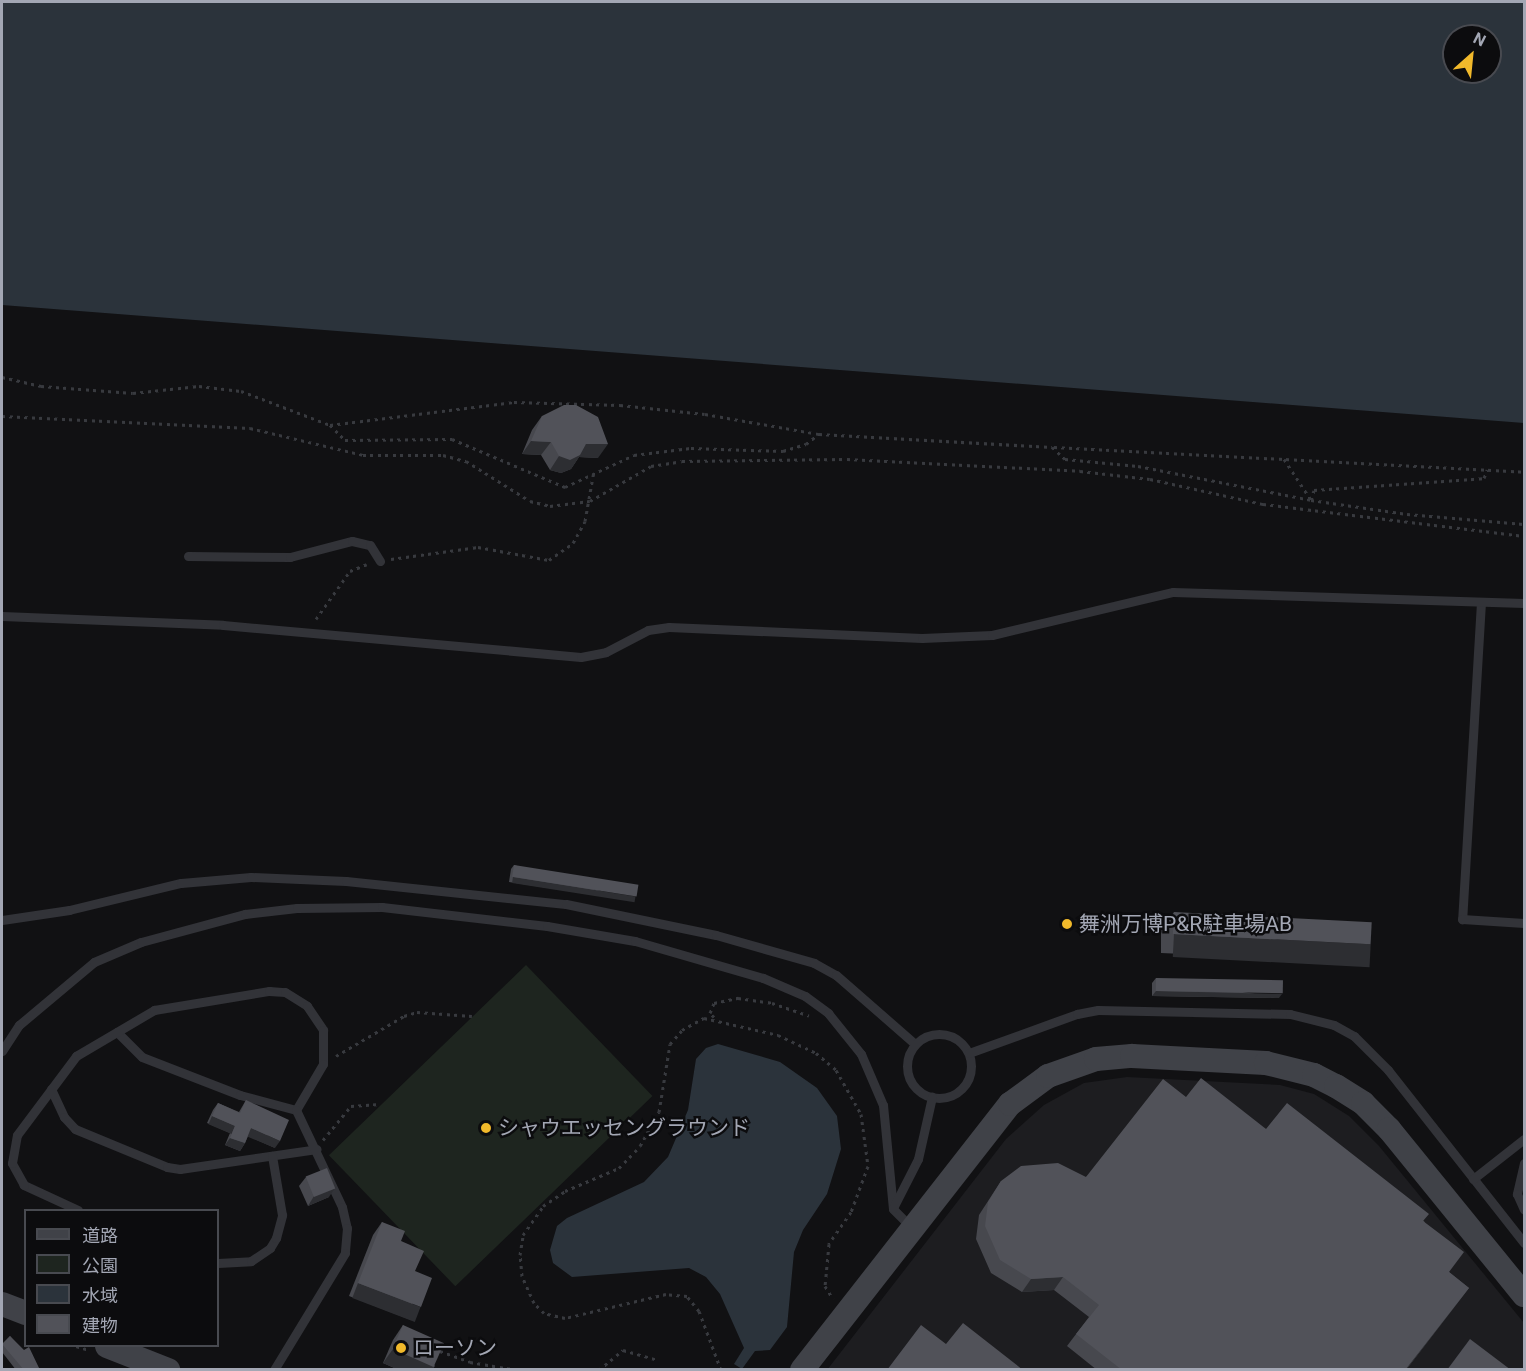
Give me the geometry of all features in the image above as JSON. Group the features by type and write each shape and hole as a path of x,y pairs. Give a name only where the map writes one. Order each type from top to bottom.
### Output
{"street":[{"path":"802,1370 1010,1104 1048,1076 1096,1059 1132,1056 1266,1064 1314,1076 1363,1103 1419,1164 1524,1295"},
{"path":"2,1304 24,1312"},
{"path":"110,1347 168,1370"}],"lane":[{"path":"188,556 290,557 352,541 370,545 380,561"},
{"path":"2,616 233,626 581,657 606,652 648,630 669,627 922,638 992,635 1173,592 1524,603"},
{"path":"1481,602 1462,919 1524,923"},
{"path":"2,920 69,910 181,883 251,877 346,881 566,904 706,933 814,963 836,975 915,1044"},
{"path":"2,1051 19,1025 94,962 141,942 189,927 245,914 297,908 382,907 547,926 635,941 764,978 805,996 828,1013 861,1054 883,1105 893,1209 912,1228"},
{"path":"76,1209 24,1185 12,1163 17,1135 76,1056 154,1010 257,991 285,992 317,1017 324,1040 323,1064 296,1110"},
{"path":"969,1053 1077,1014 1098,1010 1290,1014 1313,1018 1354,1036 1371,1051 1524,1243"},
{"path":"117,1032 142,1058 240,1095 296,1110 316,1149 342,1207 347,1227 345,1253 274,1370"},
{"path":"944,1034 955,1037 969,1053 971,1073 961,1090 952,1096 932,1097 910,1080 907,1061 915,1044 923,1037 944,1034"},
{"path":"51,1089 64,1117 75,1129 167,1167 316,1149"},
{"path":"893,1209 918,1159 932,1097"},
{"path":"1473,1179 1524,1139"},
{"path":"219,1263 251,1261 270,1248 276,1238 282,1215 272,1156"},
{"path":"1524,1163 1517,1194 1524,1210"}],"path":[{"path":"2,377 40,386 133,393 199,386 241,391 330,425 345,440 452,439 565,487 594,471 634,455 691,448 783,452 806,444 819,435"},
{"path":"330,425 403,418 462,406 538,403 620,405 705,414 819,435 1524,472"},
{"path":"2,416 250,428 363,455 443,455 465,461 495,476 530,501 550,507 590,501 651,466 682,461 847,459 1080,471 1150,479 1274,505 1524,536"},
{"path":"1052,447 1065,459 1138,466 1311,500 1407,514 1524,524"},
{"path":"1284,459 1311,500"},
{"path":"1311,500 1314,490 1484,478 1486,470"},
{"path":"316,619 350,571 380,561 478,547 549,560 573,543 590,501 594,471"},
{"path":"716,1018 710,1013 714,1003 738,998 772,1003 813,1017 828,1013"},
{"path":"323,1064 404,1016 417,1011 472,1016"},
{"path":"721,1370 699,1311 687,1296 666,1294 565,1318 544,1313 534,1303 522,1276 520,1255 523,1235 543,1206 565,1191 620,1168 640,1146 659,1112 670,1044 682,1030 704,1018 716,1018 778,1035 816,1053 836,1070 861,1114 868,1166 851,1212 829,1244 824,1266 825,1286 836,1303"},
{"path":"316,1149 351,1106 380,1104"},
{"path":"436,1349 470,1362 518,1370"},
{"path":"599,1370 623,1350 657,1360"}],"shaded area":[{"path":"1127,1077 1280,1085 1314,1094 1349,1116 1379,1146 1524,1323 1524,1369 827,1370 1006,1139 1044,1105 1084,1083"}],"green space":[{"name":"シャウエッセングラウンド","path":"526,965 652,1096 455,1286 329,1155"}],"water":[{"path":"2,2 1524,2 1524,423 2,305"},
{"path":"718,1044 780,1062 817,1088 837,1116 841,1149 827,1194 803,1230 794,1252 787,1327 770,1350 755,1351 742,1369 734,1364 744,1348 720,1294 706,1277 689,1268 572,1277 553,1263 550,1250 557,1226 567,1218 644,1182 668,1157 688,1110 696,1059 706,1048"}],"building":[{"path":"564,405 576,405 598,417 608,444 586,444 580,455 570,460 559,456 551,442 531,441 542,416"},
{"path":"514,865 638,885 637,897 512,877"},
{"path":"1174,912 1372,922 1371,944 1173,934"},
{"path":"1156,978 1283,980 1283,993 1156,991"},
{"path":"1201,1078 1266,1129 1287,1103 1429,1214 1423,1221 1464,1252 1449,1272 1469,1288 1405,1370 1122,1370 1076,1334 1099,1305 1063,1277 1031,1279 1000,1260 985,1226 988,1202 1001,1181 1021,1166 1058,1163 1086,1177 1163,1079 1186,1097"},
{"path":"246,1100 289,1120 280,1141 251,1128 245,1143 230,1138 235,1126 212,1116 218,1103 240,1113"},
{"path":"327,1168 335,1188 314,1197 306,1177"},
{"path":"382,1222 405,1231 401,1241 424,1251 415,1271 432,1278 421,1307 358,1283"},
{"path":"963,1323 1023,1370 887,1370 921,1325 946,1344"},
{"path":"403,1325 444,1343 434,1367 392,1349"},
{"path":"10,1336 24,1350 29,1347 40,1370 24,1370 2,1344"},
{"path":"1470,1339 1511,1370 1447,1370"}],"place":[{"name":"舞洲万博P&R駐車場AB","path":"1067,924"},
{"name":"シャウエッセングラウンド","path":"486,1128"},
{"name":"ローソン","path":"401,1348"}]}
